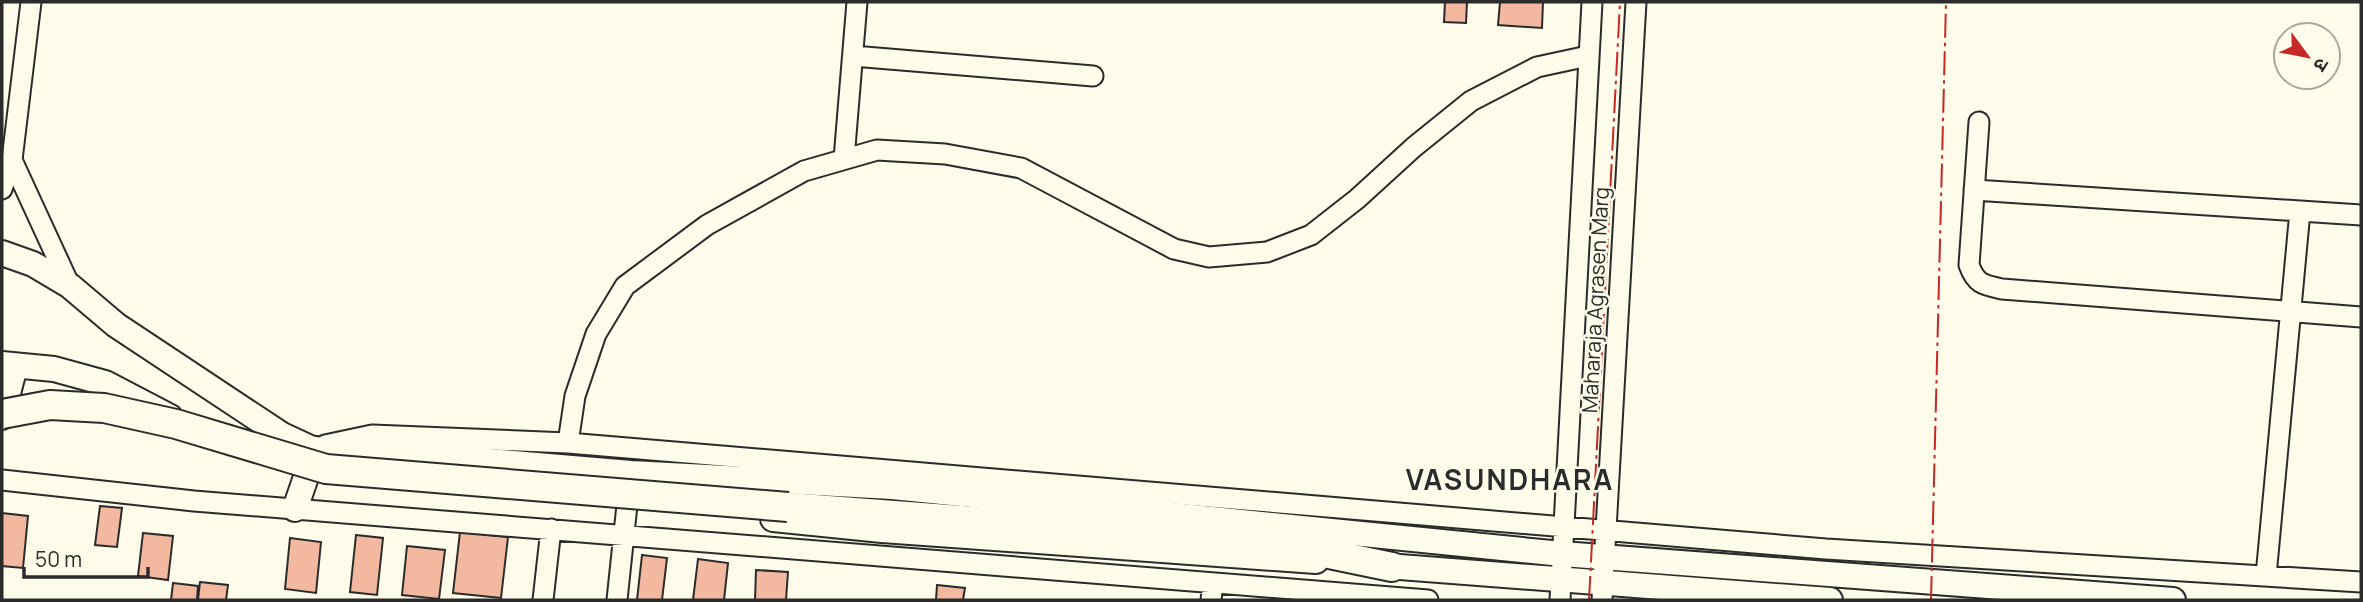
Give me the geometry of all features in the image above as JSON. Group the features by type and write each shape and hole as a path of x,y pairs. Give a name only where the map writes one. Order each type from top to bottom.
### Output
{"highway":[{"path":"2,416 50,405 104,408 176,424 326,468 1281,544 1392,567"}],"main road":[{"path":"2,253 33,264 70,286 116,325 282,435 310,448 332,452 383,452 631,473 892,487 1562,554 2173,600"},
{"path":"2,416 8,365 54,369 105,383 187,425 275,464 320,478 373,486 627,505 882,530 1392,567 1561,590 1830,600"},
{"path":"275,464 282,435"},
{"path":"295,509 307,474"}],"street":[{"path":"2,189 20,100 31,2"},
{"path":"844,159 857,2"},
{"name":"Maharaja Agrasen Marg","path":"1561,590 1592,2"},
{"name":"Maharaja Agrasen Marg","path":"1603,591 1636,2"},
{"path":"853,56 1093,76"},
{"path":"568,443 575,396 596,334 625,286 707,225 804,171 877,150 945,154 1021,168 1174,249 1209,257 1267,252 1311,235 1357,200 1414,147 1471,101 1536,67 1588,56"},
{"path":"1979,122 1969,265 1973,277 1983,285 2002,289 2361,317"},
{"path":"7,161 70,286"},
{"path":"1974,190 2361,215"},
{"path":"2266,576 2300,211"},
{"path":"310,448 372,435 568,443 1826,549 2361,582"},
{"path":"2,480 295,509 624,535 1212,592 1428,600"},
{"path":"617,600 627,505"},
{"path":"543,600 551,529"}],"building":[{"path":"1445,2 1467,2 1466,23 1444,22"},
{"path":"1500,2 1543,2 1542,28 1498,25"},
{"path":"100,506 122,508 117,547 95,545"},
{"path":"2,513 28,516 23,568 2,566"},
{"path":"460,532 508,537 501,598 453,593"},
{"path":"143,533 173,536 168,580 138,576"},
{"path":"356,535 383,538 377,595 350,592"},
{"path":"290,538 321,542 316,593 285,589"},
{"path":"407,546 445,550 439,599 402,595"},
{"path":"642,555 667,558 662,600 637,600"},
{"path":"698,559 728,563 724,600 693,600"},
{"path":"756,570 788,572 786,600 755,600"},
{"path":"200,582 228,585 226,600 198,600"},
{"path":"173,583 198,586 197,600 171,600"},
{"path":"937,585 965,588 963,600 936,600"}],"power":[{"path":"1589,600 1620,2"},
{"path":"1931,600 1946,2"}],"district":[{"name":"VASUNDHARA","path":"1510,480"}]}
